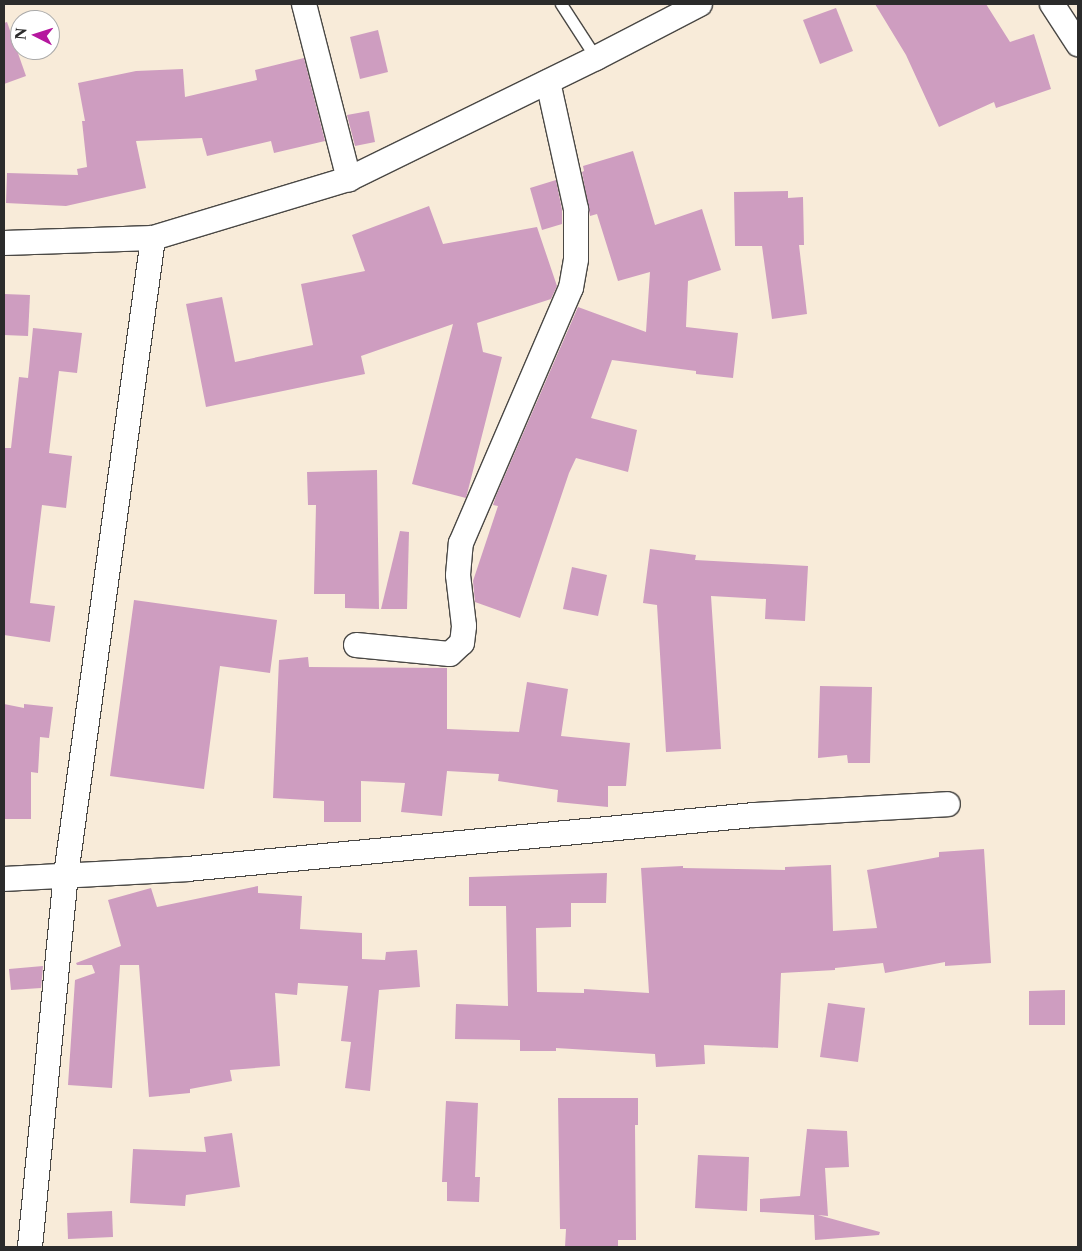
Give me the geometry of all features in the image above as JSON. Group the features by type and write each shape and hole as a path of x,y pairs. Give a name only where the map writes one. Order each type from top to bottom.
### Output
{"street":[{"path":"304,4 349,179"},
{"path":"1052,4 1078,44"},
{"path":"4,243 153,238 349,179 596,58 692,6"},
{"path":"356,645 450,654 462,643 464,626 458,575 461,543 571,288 574,269 576,209 548,82"},
{"path":"30,1247 66,875 153,238"},
{"path":"4,879 187,870 754,815 948,804"}],"lane":[{"path":"561,4 596,58"}],"building":[{"path":"875,4 986,4 1010,42 1034,34 1051,89 996,108 994,102 939,127 906,55"},
{"path":"836,8 853,51 820,64 803,20"},
{"path":"7,22 10,31 10,60 20,60 26,76 4,84 4,23"},
{"path":"378,30 388,72 360,79 350,37"},
{"path":"304,58 325,141 274,153 271,141 207,156 202,138 136,141 146,188 66,206 6,203 7,173 78,175 77,169 87,167 82,121 85,121 78,83 136,71 183,69 185,97 257,80 255,70"},
{"path":"369,111 375,142 355,146 347,115"},
{"path":"633,151 655,225 702,209 721,270 688,281 686,327 738,333 733,378 612,360 591,418 637,430 628,472 576,458 569,473 520,618 475,602 473,581 498,506 493,505 496,496 578,307 646,332 650,272 618,281 597,214 590,216 582,172 584,171 583,166"},
{"path":"556,180 562,210 562,224 542,230 530,188"},
{"path":"788,191 788,198 803,197 804,245 799,245 807,314 772,319 762,246 735,246 734,192"},
{"path":"429,206 443,244 537,227 557,286 551,299 477,323 483,352 502,357 466,498 412,484 453,324 361,356 365,374 206,407 186,304 222,297 235,362 313,345 301,284 365,271 352,235"},
{"path":"4,294 30,295 28,336 4,335"},
{"path":"33,328 82,333 77,373 59,371 49,453 72,456 66,508 42,505 30,603 55,606 50,642 4,635 4,448 11,448 19,377 28,378"},
{"path":"377,470 379,609 345,608 345,594 314,594 316,505 308,505 307,472"},
{"path":"400,531 409,532 407,609 381,609"},
{"path":"650,549 696,555 695,560 808,566 805,621 765,619 766,599 711,596 721,749 666,752 657,605 643,603"},
{"path":"572,567 607,575 598,616 563,609"},
{"path":"134,600 277,620 270,673 220,666 204,789 110,776"},
{"path":"308,657 309,667 447,668 447,729 519,732 527,682 568,689 561,736 630,743 626,786 608,786 608,807 557,802 558,790 498,781 499,774 447,771 442,816 401,812 405,783 361,781 361,822 324,822 324,801 273,798 279,660"},
{"path":"820,686 872,687 870,763 848,763 847,755 818,758"},
{"path":"4,704 24,708 24,704 53,707 49,738 40,737 38,773 31,772 31,819 4,819"},
{"path":"984,849 991,963 945,966 945,962 885,973 883,963 835,968 835,970 781,973 778,1048 704,1045 705,1064 656,1067 655,1054 556,1048 556,1051 520,1051 520,1040 455,1039 456,1004 508,1006 506,906 469,906 469,877 607,873 606,903 571,903 571,927 536,928 537,992 584,993 584,989 649,993 641,868 683,866 683,868 785,870 785,867 831,865 833,931 877,928 867,870 939,857 939,852"},
{"path":"258,886 258,893 302,896 300,929 362,933 362,959 385,960 386,952 417,950 420,987 379,990 370,1091 345,1088 351,1042 341,1041 348,986 298,983 297,995 275,993 280,1066 230,1070 232,1081 190,1089 190,1093 149,1097 139,965 120,965 112,1088 68,1085 75,980 95,973 92,965 77,965 76,963 121,946 108,900 151,888 157,907"},
{"path":"43,966 41,988 11,990 9,969"},
{"path":"1065,990 1065,1025 1029,1025 1029,991"},
{"path":"828,1003 865,1008 858,1062 820,1057"},
{"path":"558,1098 638,1098 638,1125 635,1125 636,1240 618,1240 618,1247 565,1247 566,1229 560,1229"},
{"path":"446,1101 478,1103 475,1177 480,1177 479,1202 447,1201 447,1182 442,1182"},
{"path":"807,1129 847,1131 849,1167 825,1168 828,1216 818,1215 880,1232 879,1235 815,1240 814,1215 760,1212 760,1199 800,1196"},
{"path":"232,1133 240,1187 186,1195 185,1206 130,1203 133,1149 206,1152 204,1137"},
{"path":"698,1155 749,1157 747,1211 695,1208"},
{"path":"112,1211 113,1237 68,1239 67,1213"}]}
